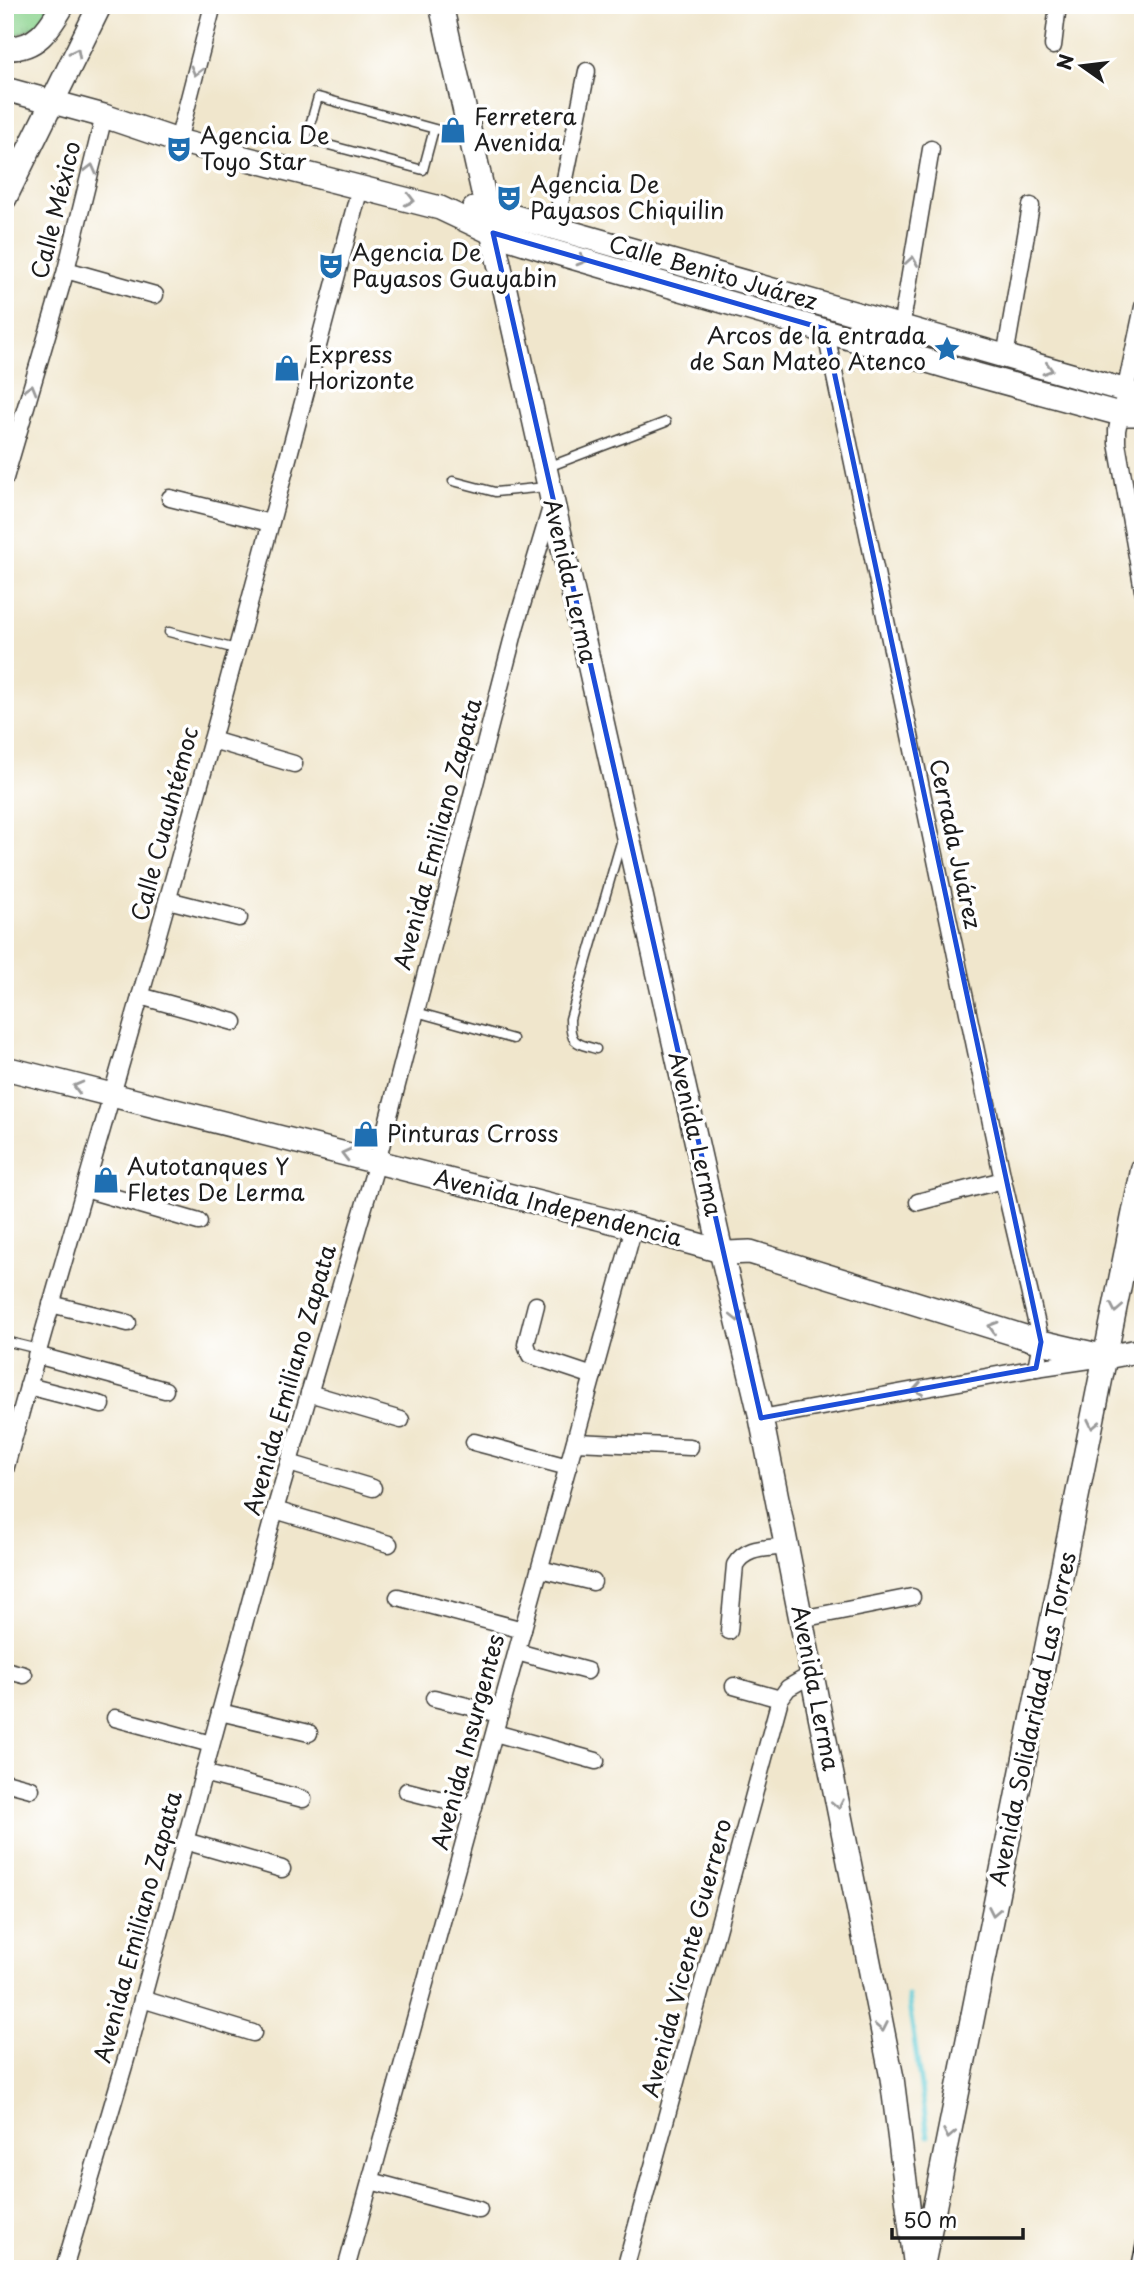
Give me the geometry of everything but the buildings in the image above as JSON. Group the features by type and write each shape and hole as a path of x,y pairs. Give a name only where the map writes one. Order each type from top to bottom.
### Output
{"main road":[{"path":"5,48 23,48 39,39 63,5"},
{"path":"5,198 100,5"},
{"name":"Avenida Lerma","path":"441,5 626,828 733,1252 771,1416 787,1546 892,2078 916,2269"},
{"name":"Calle Benito Juárez","path":"5,89 104,116 178,141 440,208 493,233 962,370 1131,414"},
{"name":"Calle Benito Juárez","path":"440,208 487,209 1135,396"},
{"path":"962,370 968,347"},
{"name":"Avenida Independencia","path":"5,1068 733,1252 1041,1342 1106,1357 1143,1350"},
{"name":"Avenida Solidaridad Las Torres","path":"922,2269 1143,1168"}],"street":[{"path":"178,141 214,5"},
{"path":"1053,46 1058,5"},
{"path":"555,228 587,71"},
{"name":"Calle México","path":"5,478 66,270 104,116"},
{"path":"901,328 931,149"},
{"name":"Calle Cuauhtémoc","path":"5,1470 168,900 360,188"},
{"path":"1005,357 1031,206"},
{"path":"66,270 155,295"},
{"path":"1143,307 1135,396 1131,414 1117,443 1143,590"},
{"name":"Cerrada Juárez","path":"825,330 1003,1180 1041,1342 1036,1368"},
{"name":"Avenida Emiliano Zapata","path":"64,2269 142,1999 275,1510 377,1162 516,625 549,486"},
{"path":"170,498 270,523"},
{"path":"212,740 294,764"},
{"path":"168,900 239,918"},
{"path":"140,996 234,1022"},
{"path":"918,1202 1003,1180"},
{"path":"85,1189 199,1222"},
{"name":"Avenida Insurgentes","path":"346,2269 634,1227"},
{"path":"51,1304 128,1323"},
{"path":"536,1305 526,1344 527,1352 532,1357 593,1376"},
{"path":"37,1352 166,1390"},
{"name":"Avenida Independencia","path":"771,1416 1106,1357"},
{"path":"28,1386 103,1405"},
{"path":"309,1393 401,1420"},
{"path":"474,1442 568,1467"},
{"path":"575,1442 690,1447"},
{"path":"289,1462 373,1488"},
{"path":"275,1510 388,1544"},
{"path":"729,1631 735,1565 740,1556 748,1551 787,1546"},
{"path":"540,1569 593,1582"},
{"path":"398,1597 523,1630"},
{"path":"801,1619 912,1597"},
{"path":"517,1652 587,1671"},
{"path":"5,1670 24,1675"},
{"path":"734,1686 780,1699 788,1688 812,1674"},
{"path":"434,1698 500,1714"},
{"name":"Avenida Vicente Guerrero","path":"625,2269 780,1699"},
{"path":"220,1712 309,1733"},
{"path":"114,1717 211,1744"},
{"path":"495,1733 596,1761"},
{"path":"204,1773 303,1799"},
{"path":"5,1782 31,1789"},
{"path":"407,1791 474,1808"},
{"path":"185,1842 282,1869"},
{"path":"142,1999 253,2033"},
{"path":"371,2181 479,2210"}],"lane":[{"path":"434,129 423,170 306,139 318,97 471,139"},
{"path":"453,481 495,492 549,486 666,422"},
{"path":"169,632 236,649"},
{"path":"596,1049 576,1043 570,1035 570,1019 626,828"},
{"path":"416,1012 513,1039"},
{"path":"5,1341 37,1352"}],"highlighted area":[{"path":"493,233 825,329 1041,1342 1036,1368 761,1418"}],"green space":[{"path":"5,5 55,5 44,23 15,36 5,33"}],"waterway":[{"path":"908,1996 928,2136"}],"railway":[{"path":"1134,2269 1143,2226"}],"place":[{"name":"Ferretera Avenida","path":"453,130"},
{"name":"Agencia De Toyo Star","path":"179,149"},
{"name":"Agencia De Payasos Chiquilin","path":"509,198"},
{"name":"Agencia De Payasos Guayabin","path":"331,266"},
{"name":"Arcos de la entrada de San Mateo Atenco","path":"947,349"},
{"name":"Express Horizonte","path":"287,368"},
{"name":"Pinturas Crross","path":"366,1134"},
{"name":"Autotanques Y Fletes De Lerma","path":"106,1180"}]}
